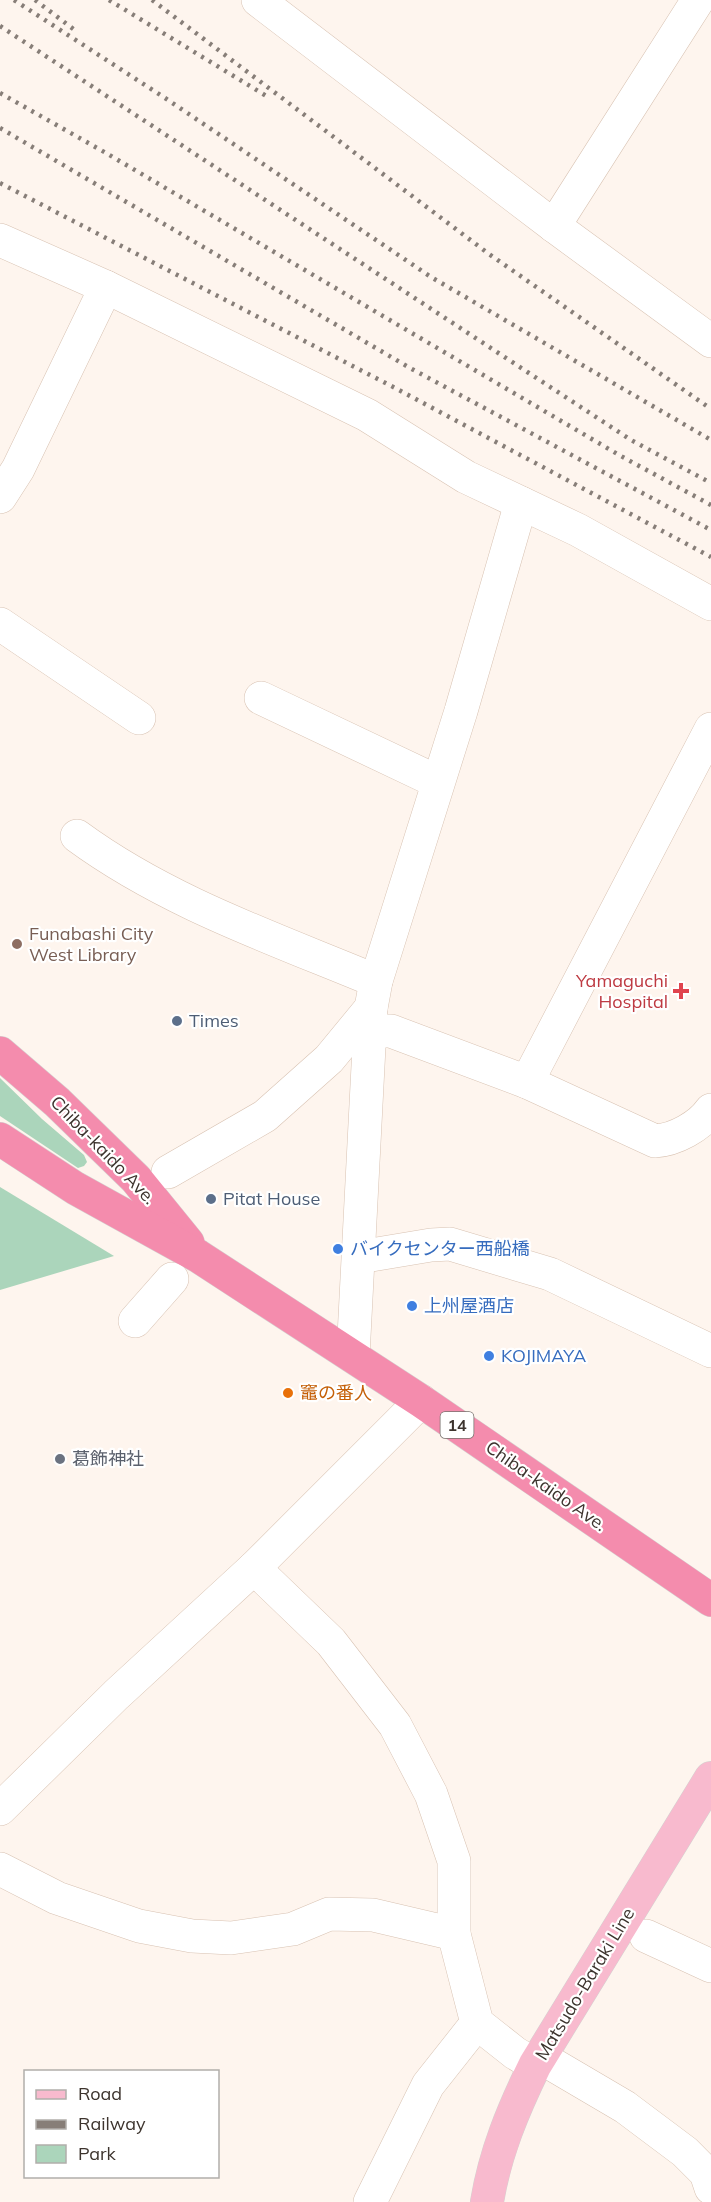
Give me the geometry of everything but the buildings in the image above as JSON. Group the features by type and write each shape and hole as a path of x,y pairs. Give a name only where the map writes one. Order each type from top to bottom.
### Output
{"highway":[{"name":"Chiba-kaido Ave.","path":"0,1053 57,1102 136,1179 198,1256"},
{"name":"Chiba-kaido Ave.","path":"0,1139 75,1188 198,1256 353,1356 711,1600"}],"main road":[{"name":"Matsudo-Baraki Line","path":"487,2202 492,2172 511,2114 538,2061 711,1778"}],"street":[{"path":"258,0 711,341"},
{"path":"554,225 698,0"},
{"path":"0,240 106,287 367,415 466,477 626,556 711,604"},
{"path":"0,496 18,470 106,287"},
{"path":"353,1356 372,1006 521,503"},
{"path":"0,624 139,718"},
{"path":"261,698 438,782"},
{"path":"527,1082 711,729"},
{"path":"77,836 109,860 372,1006 391,1031 527,1082 655,1142 663,1141 699,1124 711,1110"},
{"path":"168,1172 265,1116 329,1059 372,1006"},
{"path":"359,1257 450,1244 550,1274 711,1351"},
{"path":"135,1322 172,1279"},
{"path":"0,1809 116,1695 254,1568 421,1401"},
{"path":"254,1568 331,1642 395,1725 431,1794 454,1861 454,1934 477,2023 515,2053 538,2061 625,2107 686,2152 709,2179"},
{"path":"0,1869 57,1898 139,1926 192,1936 231,1938 293,1929 329,1914 373,1915 454,1934"},
{"path":"646,1936 711,1966"},
{"path":"370,2202 428,2085 477,2023"}],"green space":[{"path":"0,1078 42,1119 84,1155 87,1162 84,1166 78,1168 0,1116"},
{"path":"0,1187 114,1256 0,1290"}],"railway":[{"path":"14,0 165,98 431,277 711,440"},
{"path":"35,0 76,31"},
{"path":"109,0 268,97"},
{"path":"152,0 489,254 711,409"},
{"path":"0,26 631,440 711,483"},
{"path":"0,93 619,455 711,505"},
{"path":"0,128 410,368 711,530"},
{"path":"0,183 397,389 711,557"}],"place":[{"name":"Funabashi City West Library","path":"17,944"},
{"name":"Yamaguchi Hospital","path":"681,991"},
{"name":"Times","path":"177,1021"},
{"name":"Pitat House","path":"211,1199"},
{"name":"バイクセンター西船橋","path":"338,1249"},
{"name":"上州屋酒店","path":"412,1306"},
{"name":"KOJIMAYA","path":"489,1356"},
{"name":"竈の番人","path":"288,1393"},
{"name":"葛飾神社","path":"60,1459"}]}
